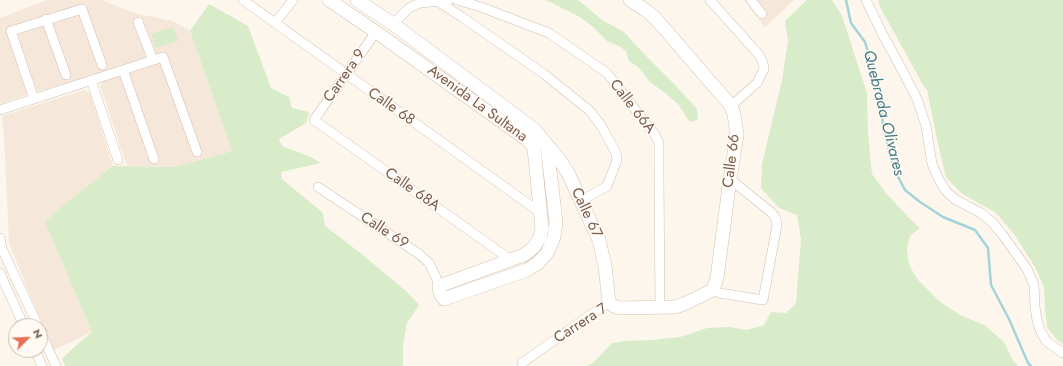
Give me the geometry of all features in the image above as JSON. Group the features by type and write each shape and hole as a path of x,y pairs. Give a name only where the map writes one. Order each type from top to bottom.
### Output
{"street":[{"name":"Calle 68","path":"243,0 541,213"},
{"path":"275,24 293,0"},
{"name":"Avenida La Sultana","path":"329,0 529,141 534,148 541,213 542,228 540,238 534,247 524,255 439,286 440,293 444,299 527,270 538,263 547,253 554,237 556,222 547,145 535,130 393,24 357,0"},
{"path":"393,24 409,8 420,3 449,0"},
{"name":"Calle 66A","path":"457,0 481,7 549,33 562,41 607,74 655,135 659,143 660,308"},
{"name":"Calle 66","path":"630,0 647,10 655,18 731,106 734,114 737,135 717,278 713,290"},
{"path":"710,0 760,56 763,63 764,69 756,83 731,106"},
{"path":"751,0 762,14"},
{"path":"866,0 917,99 926,126 932,164 939,180 946,191 956,200 981,213 992,222 1002,234 1027,269 1034,286 1035,307 1040,330 1046,341 1063,353"},
{"path":"437,1 544,74 590,111 602,127 616,153 617,160 607,186 580,201"},
{"path":"34,99 12,31 46,19 82,9 102,65"},
{"path":"46,19 66,75"},
{"path":"138,22 153,60"},
{"name":"Carrera 9","path":"314,120 376,32"},
{"path":"0,110 163,57 197,152"},
{"path":"123,70 154,158"},
{"path":"91,80 118,160"},
{"name":"Calle 68A","path":"314,120 511,260"},
{"path":"534,148 547,145"},
{"name":"Calle 67","path":"547,145 559,159 568,174 599,240 605,266 609,302"},
{"path":"713,290 719,293 764,300 777,225 776,219 772,213 730,179"},
{"name":"Calle 69","path":"318,187 419,254 429,263 439,286"},
{"path":"0,238 2,249 34,318"},
{"path":"0,273 20,318"},
{"name":"Carrera 7","path":"522,363 609,302 620,308 675,307 713,290"},
{"path":"48,348 56,366"}],"shaded area":[{"path":"47,0 103,0 138,14 173,21 190,31 232,151 174,167 127,166 100,85 103,82 101,74 32,93 0,104 0,18"},
{"path":"744,0 794,0 765,27"},
{"path":"84,90 90,93 113,166 62,206 45,222 92,332 54,350 48,336 48,318 40,318 9,243 2,116"}],"green space":[{"path":"546,0 578,0 602,20 624,32 697,109 698,120 690,122 678,104 650,82 638,67 629,61 626,51 607,41 580,17"},
{"path":"807,0 832,0 842,16 867,93 868,133 872,174 886,193 920,228 910,236 907,249 909,265 918,280 939,301 960,315 984,325 1004,342 1013,360 1018,366 587,366 593,363 612,343 680,337 707,328 730,327 747,330 764,325 771,312 786,313 796,303 801,239 797,215 779,208 761,188 762,164 782,80 788,41 785,21"},
{"path":"878,0 1063,0 1063,344 1057,340 1047,327 1044,287 1035,267 1014,234 996,213 961,193 946,177 927,90 880,7"},
{"path":"209,4 248,26 271,88 289,97 292,108 309,112 306,123 279,139 282,146 311,157 321,163 281,172 282,179 323,213 325,226 363,255 407,292 419,305 407,323 403,345 403,366 65,366 62,359 92,332 45,222 62,206 113,166 174,167 232,151 190,31"},
{"path":"173,27 178,41 156,48 151,34"}],"waterway":[{"name":"Quebrada Olivares","path":"846,0 851,23 865,42 880,91 883,127 894,169 905,190 943,217 975,230 988,248 991,285 1009,319 1028,363 1031,366"}]}
